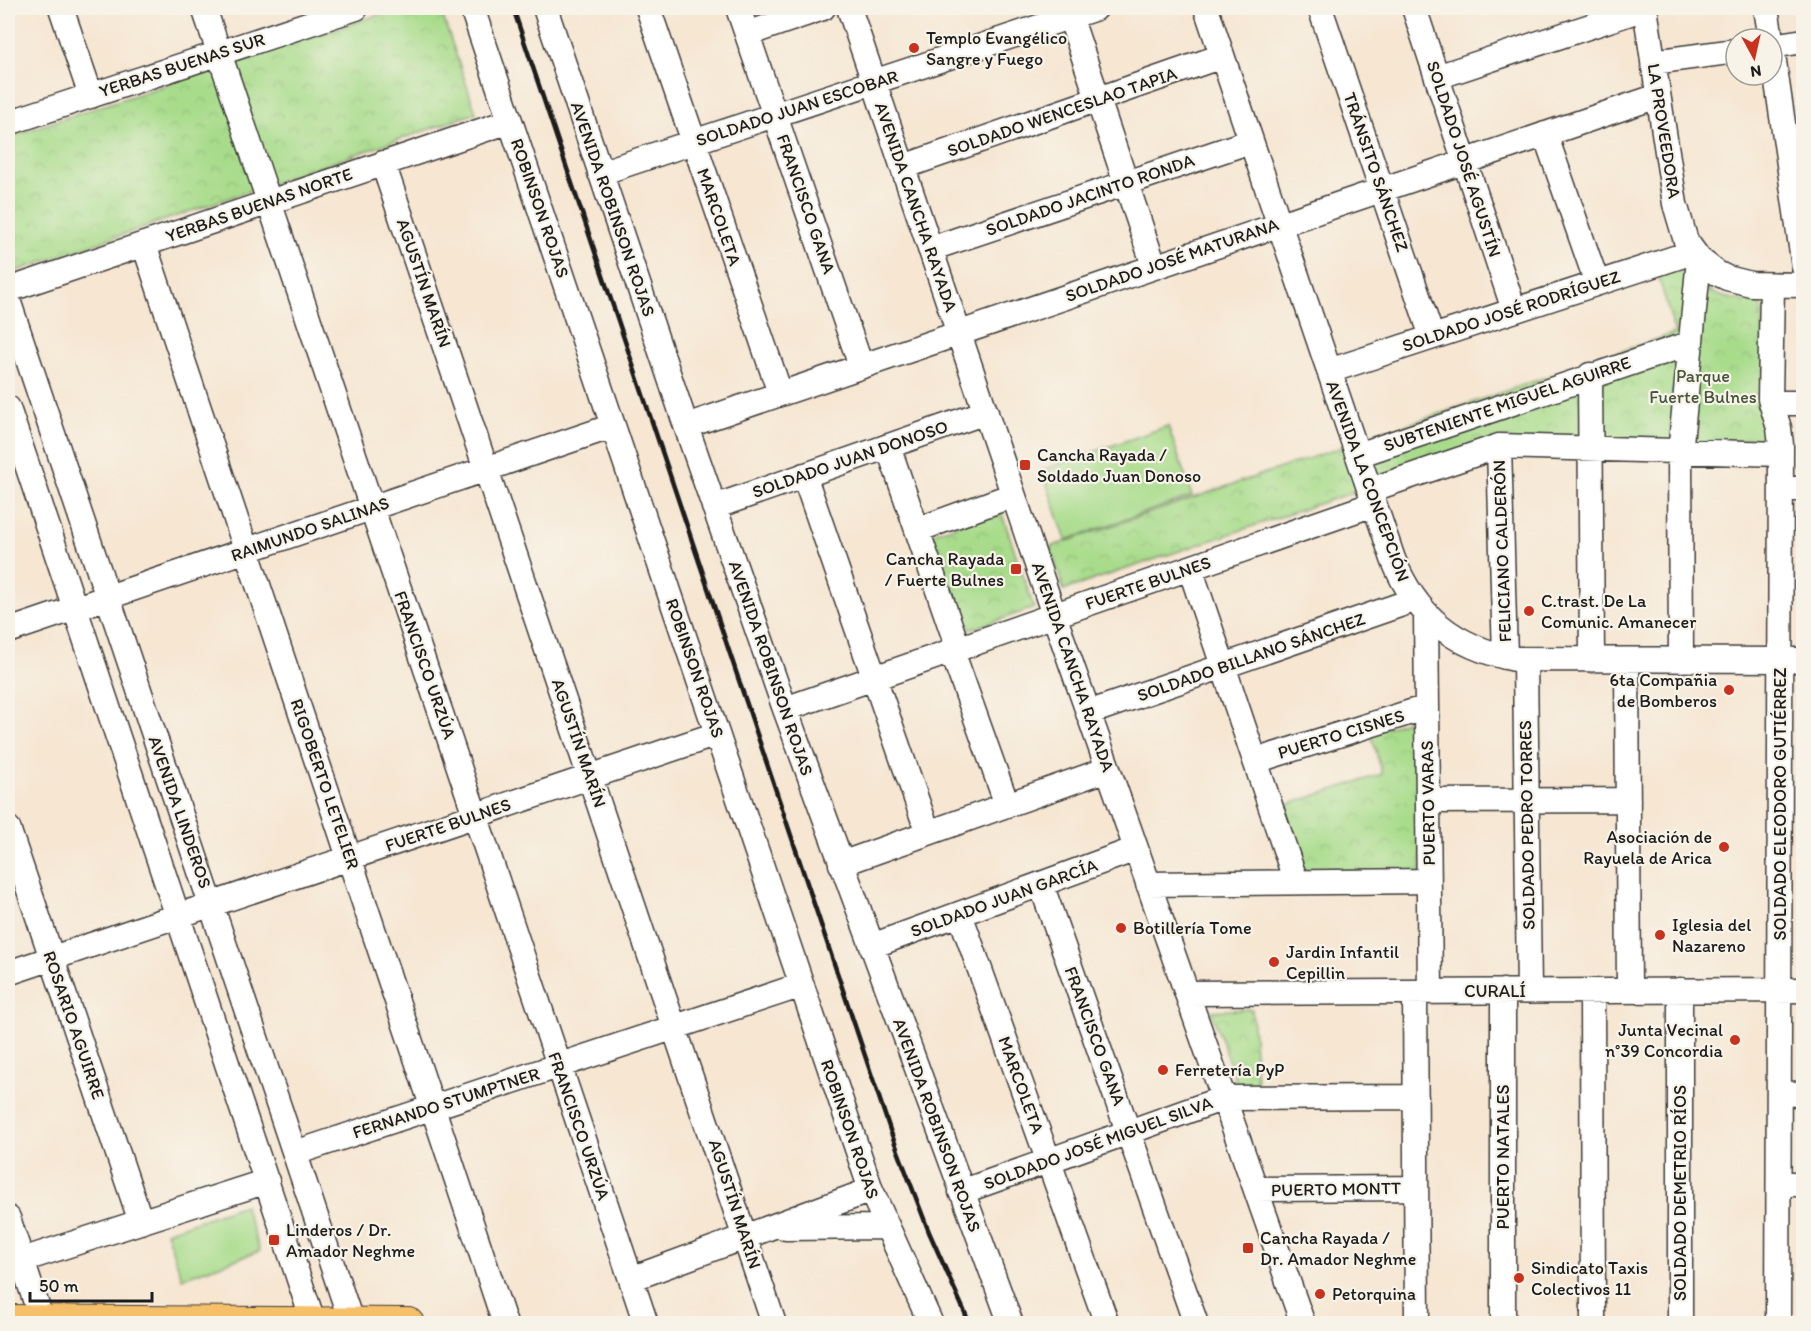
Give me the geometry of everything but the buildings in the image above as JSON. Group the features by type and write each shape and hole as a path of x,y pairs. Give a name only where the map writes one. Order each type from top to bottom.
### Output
{"main road":[{"path":"8,1321 408,1323"}],"street":[{"path":"61,8 91,96"},
{"name":"FRANCISCO URZÚA","path":"204,8 646,1323"},
{"name":"ROBINSON ROJAS","path":"472,8 871,1191 931,1323"},
{"name":"AVENIDA ROBINSON ROJAS","path":"545,8 686,426 785,709 1011,1323"},
{"name":"MARCOLETA","path":"648,8 780,393"},
{"name":"FRANCISCO GANA","path":"738,8 861,366"},
{"path":"747,34 823,8"},
{"name":"AVENIDA CANCHA RAYADA","path":"849,8 1054,615 1304,1323"},
{"name":"SOLDADO JUAN ESCOBAR","path":"600,173 1096,8"},
{"name":"AVENIDA LA CONCEPCIÓN","path":"1206,8 1396,566 1420,607 1455,637 1479,649 1515,658 1792,660"},
{"name":"TRÁNSITO SÁNCHEZ","path":"1320,8 1432,337"},
{"name":"SOLDADO JOSÉ AGUSTÍN","path":"1414,8 1514,310"},
{"path":"1437,77 1645,8"},
{"name":"LA PROVEEDORA","path":"1645,8 1678,218 1686,241 1696,255"},
{"path":"1766,8 1769,27"},
{"name":"YERBAS BUENAS SUR","path":"8,123 341,10"},
{"path":"1070,16 1154,266"},
{"path":"1784,45 1803,41"},
{"path":"1653,62 1724,53"},
{"name":"SOLDADO WENCESLAO TAPIA","path":"903,167 1222,56"},
{"path":"1778,87 1803,267"},
{"name":"SOLDADO JOSÉ MATURANA","path":"686,426 1658,96"},
{"name":"YERBAS BUENAS NORTE","path":"8,290 510,121"},
{"path":"1545,134 1597,283"},
{"name":"SOLDADO JACINTO RONDA","path":"930,249 1251,141"},
{"name":"AGUSTÍN MARÍN","path":"383,163 774,1323"},
{"name":"RIGOBERTO LETELIER","path":"144,244 505,1323"},
{"path":"1696,255 1717,273 1737,282 1803,285"},
{"path":"1681,660 1680,453 1691,343 1696,255"},
{"name":"SOLDADO JOSÉ RODRÍGUEZ","path":"1329,371 1597,283 1696,255"},
{"name":"SOLDADO ELEODORO GUTIÉRREZ","path":"1772,285 1771,403 1781,437 1781,454 1792,489 1792,660 1779,990 1778,1323"},
{"name":"AVENIDA LINDEROS","path":"8,300 352,1323"},
{"name":"SUBTENIENTE MIGUEL AGUIRRE","path":"1358,455 1590,375 1691,343"},
{"path":"1590,375 1592,660"},
{"path":"1771,403 1803,403"},
{"name":"AVENIDA LINDEROS","path":"8,408 314,1323"},
{"name":"SOLDADO JUAN DONOSO","path":"714,507 986,412"},
{"name":"RAIMUNDO SALINAS","path":"8,631 613,426"},
{"path":"888,446 1007,805"},
{"name":"SUBTENIENTE MIGUEL AGUIRRE","path":"1372,497 1499,446 1680,453 1781,454"},
{"name":"FELICIANO CALDERÓN","path":"1499,446 1515,658"},
{"path":"804,475 928,833"},
{"path":"917,530 1013,495"},
{"name":"FUERTE BULNES","path":"785,709 1190,568 1372,497"},
{"path":"1190,568 1296,882"},
{"name":"SOLDADO BILLANO SÁNCHEZ","path":"1088,712 1223,666 1420,607"},
{"name":"PUERTO VARAS","path":"1418,1323 1416,1097 1428,880 1427,707 1420,607"},
{"name":"SOLDADO PEDRO TORRES","path":"1515,658 1527,801 1529,991"},
{"path":"1627,660 1629,991"},
{"name":"PUERTO CISNES","path":"1255,761 1427,707"},
{"name":"FUERTE BULNES","path":"8,973 717,734"},
{"path":"841,864 1108,769"},
{"path":"1428,801 1628,800"},
{"name":"ROSARIO AGUIRRE","path":"8,828 141,1222"},
{"name":"SOLDADO JUAN GARCÍA","path":"872,946 1136,849"},
{"path":"1148,884 1428,880"},
{"name":"FRANCISCO GANA","path":"1041,884 1196,1323"},
{"name":"MARCOLETA","path":"960,914 1107,1323"},
{"name":"FERNANDO STUMPTNER","path":"295,1153 801,986"},
{"name":"SOLDADO DEMETRIO RÍOS","path":"1680,990 1680,1323"},
{"name":"CURALÍ","path":"1187,993 1803,990"},
{"name":"PUERTO NATALES","path":"1503,991 1503,1323"},
{"path":"1592,991 1593,1323"},
{"path":"1779,1093 1803,1094"},
{"name":"SOLDADO JOSÉ MIGUEL SILVA","path":"961,1191 1224,1098 1416,1097"},
{"path":"22,1260 267,1181"},
{"path":"1779,1184 1803,1184"},
{"name":"PUERTO MONTT","path":"1256,1189 1416,1188"},
{"path":"631,1279 871,1191"},
{"path":"8,1218 42,1321"},
{"path":"769,1228 886,1227"}],"green space":[{"path":"399,8 440,8 476,113 8,274 8,137"},
{"name":"Parque Fuerte Bulnes","path":"1674,262 1695,282 1713,293 1722,297 1761,303 1773,442 1496,444 1064,590 1050,547 1675,333 1656,268"},
{"path":"1168,426 1192,496 1066,540 1042,470"},
{"path":"1001,511 1034,608 960,633 927,535"},
{"path":"1417,717 1421,875 1310,876 1303,868 1280,807 1382,774 1371,733"},
{"path":"1252,1009 1257,1085 1238,1087 1211,1011"},
{"path":"244,1205 260,1251 182,1278 166,1232"}],"railway":[{"path":"513,8 890,1130 929,1232 970,1324"}],"place":[{"name":"Templo Evangélico Sangre y Fuego","path":"914,48"},
{"name":"Cancha Rayada / Soldado Juan Donoso","path":"1025,465"},
{"name":"Cancha Rayada / Fuerte Bulnes","path":"1016,569"},
{"name":"C.trast. De La Comunic. Amanecer","path":"1529,611"},
{"name":"6ta Compañia de Bomberos","path":"1729,690"},
{"name":"Asociación de Rayuela de Arica","path":"1724,847"},
{"name":"Botillería Tome","path":"1121,928"},
{"name":"Iglesia del Nazareno","path":"1660,935"},
{"name":"Jardin Infantil Cepillin","path":"1274,962"},
{"name":"Junta Vecinal n°39 Concordia","path":"1735,1040"},
{"name":"Ferretería PyP","path":"1163,1070"},
{"name":"Linderos / Dr. Amador Neghme","path":"274,1240"},
{"name":"Cancha Rayada / Dr. Amador Neghme","path":"1248,1248"},
{"name":"Sindicato Taxis Colectivos 11","path":"1519,1278"},
{"name":"Petorquina","path":"1320,1294"}]}
